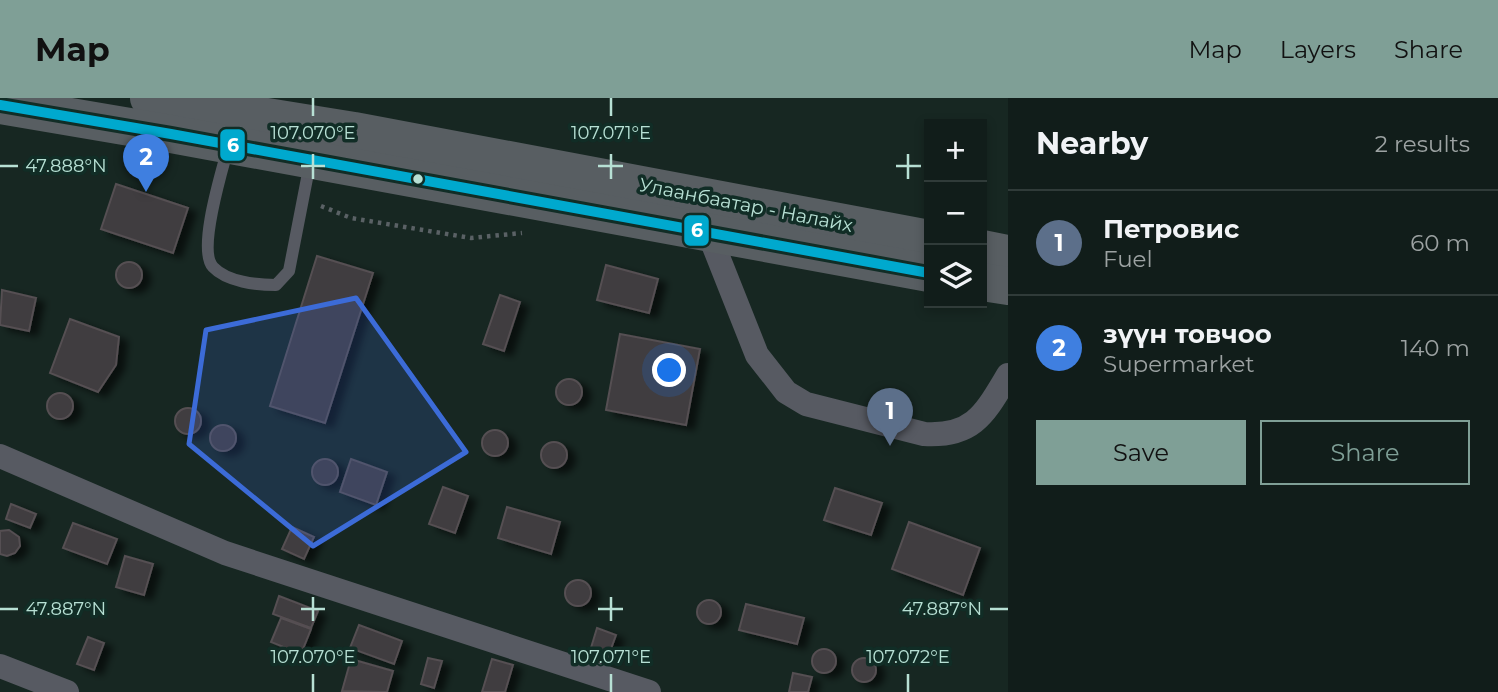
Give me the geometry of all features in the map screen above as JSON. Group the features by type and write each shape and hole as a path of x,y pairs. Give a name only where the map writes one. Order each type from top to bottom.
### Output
{"highway":[{"name":"Улаанбаатар - Налайх","path":"149,98 368,134 924,238"},
{"name":"Улаанбаатар - Налайх","path":"0,105 924,272"},
{"path":"987,250 1008,254"},
{"path":"987,283 1008,286"}],"street":[{"path":"709,234 757,355 778,384 797,399 924,435 945,434 976,423 989,408 1008,375"},
{"path":"0,456 225,553 649,692"},
{"path":"0,666 67,692"}],"lane":[{"path":"229,145 211,223 209,258 212,266 221,273 261,285 276,285 289,271 310,160"}],"highlighted area":[{"path":"356,298 466,452 313,546 189,444 206,330"}],"building":[{"path":"116,184 188,208 173,253 101,229"},
{"path":"317,256 373,273 325,423 270,406"},
{"path":"129,262 138,266 142,275 138,284 129,288 120,284 116,275 120,266"},
{"path":"606,265 658,279 649,313 597,300"},
{"path":"2,290 36,298 29,331 0,325"},
{"path":"500,295 520,302 504,351 483,344"},
{"path":"70,319 119,337 116,365 98,392 50,373"},
{"path":"620,334 700,349 686,425 606,410"},
{"path":"569,379 578,383 582,392 578,401 569,405 560,401 556,392 560,383"},
{"path":"60,393 69,397 73,406 69,415 60,419 51,415 47,406 51,397"},
{"path":"188,408 197,412 201,421 197,430 188,434 179,430 175,421 179,412"},
{"path":"223,425 232,429 236,438 232,447 223,451 214,447 210,438 214,429"},
{"path":"495,430 504,434 508,443 504,452 495,456 486,452 482,443 486,434"},
{"path":"554,442 563,446 567,455 563,464 554,468 545,464 541,455 545,446"},
{"path":"325,459 334,463 338,472 334,481 325,485 316,481 312,472 316,463"},
{"path":"351,459 387,472 376,505 340,492"},
{"path":"443,487 468,496 455,533 429,524"},
{"path":"835,488 882,503 871,535 824,520"},
{"path":"11,504 36,514 30,528 6,519"},
{"path":"507,507 560,522 551,554 498,538"},
{"path":"909,522 980,548 963,595 892,569"},
{"path":"73,523 117,539 107,564 63,548"},
{"path":"292,527 314,537 304,559 282,549"},
{"path":"9,530 19,537 20,546 15,553 7,556 0,554 0,531"},
{"path":"125,556 153,564 144,595 116,587"},
{"path":"578,580 587,584 591,593 587,602 578,606 569,602 565,593 569,584"},
{"path":"279,596 318,611 311,628 273,614"},
{"path":"709,600 720,607 721,612 714,623 709,624 698,617 697,612 704,601"},
{"path":"746,604 804,618 797,644 739,630"},
{"path":"281,618 311,629 301,654 271,642"},
{"path":"359,625 402,641 394,664 350,648"},
{"path":"597,628 616,635 608,657 590,651"},
{"path":"88,637 104,643 94,670 77,664"},
{"path":"824,649 835,656 836,661 829,672 824,673 813,666 812,661 819,650"},
{"path":"428,658 442,661 434,688 421,684"},
{"path":"864,658 875,665 876,670 869,681 864,682 853,675 852,670 859,659"},
{"path":"351,659 393,671 387,692 342,691"},
{"path":"492,659 513,665 505,692 482,692"},
{"path":"793,673 812,677 808,692 789,692"}],"transit line":[{"name":"6","path":"0,105 924,272"}],"place":[{"name":"зүүн товчоо","path":"146,192"},
{"name":"Петровис","path":"890,446"}]}
